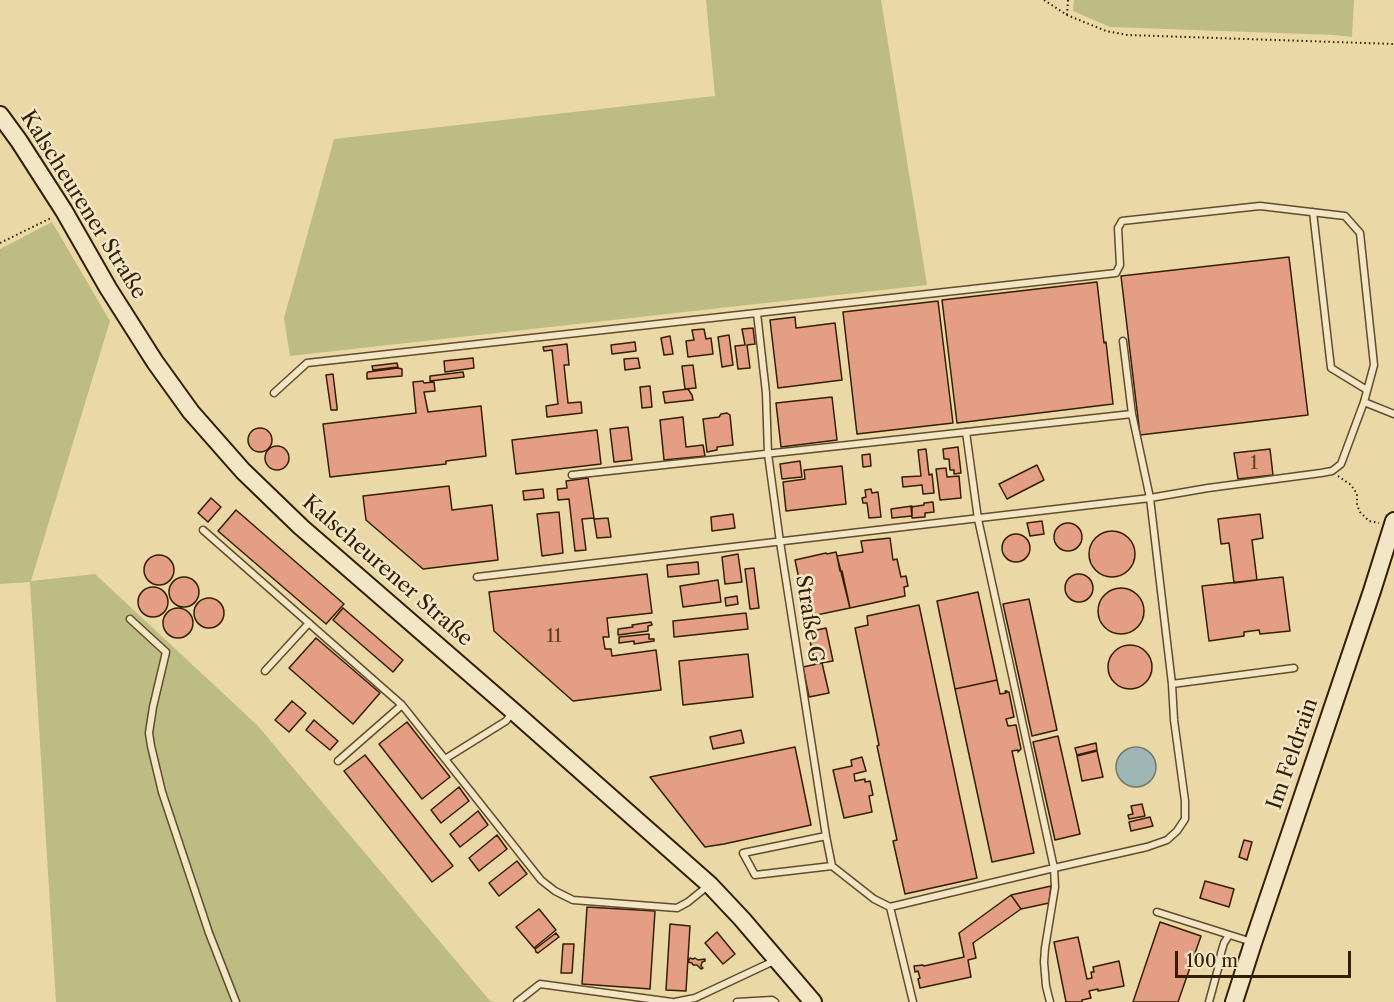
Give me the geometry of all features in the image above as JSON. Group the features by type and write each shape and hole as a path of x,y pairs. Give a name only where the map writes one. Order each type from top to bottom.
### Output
{"main road":[{"name":"Kalscheurener Straße","path":"0,115 20,141 64,211 108,288 155,363 191,412 243,471 301,527 710,885 813,1002"},
{"name":"Im Feldrain","path":"1234,1002 1368,602 1387,522"}],"lane":[{"path":"274,393 306,363 1116,273 1119,264 1118,228 1122,221 1260,206 1345,216 1360,233 1374,365 1365,402 1341,464 1332,471 1149,498 477,577"},
{"path":"1313,212 1331,368 1367,390"},
{"name":"Straße G","path":"758,313 766,393 768,454 832,866"},
{"path":"826,836 743,853 755,875 832,866 874,899 887,905 1147,847 1167,840 1185,819 1172,684 1149,498 1132,414 1123,341"},
{"path":"1365,402 1394,414"},
{"path":"572,476 1132,414"},
{"path":"966,432 978,519 1054,868 1055,887 1044,962 1050,1002"},
{"path":"203,530 402,705 541,880 555,891 573,900 677,908 710,885"},
{"path":"130,619 166,652 149,732 151,746 162,792 209,933 236,1002"},
{"path":"265,670 309,623"},
{"path":"1172,684 1294,668"},
{"path":"338,760 402,705"},
{"path":"445,759 506,721 513,711"},
{"path":"887,905 913,1002"},
{"path":"1157,912 1253,943"},
{"path":"1209,1002 1224,943 1229,936"},
{"path":"517,1002 540,984 673,1002 695,998 777,960"},
{"path":"737,1002 772,1000 775,1002"}],"path":[{"path":"1044,0 1067,15 1106,32 1128,35 1394,44"},
{"path":"1067,15 1068,0"},
{"path":"0,243 64,211"},
{"path":"1332,471 1345,483 1351,485 1357,494 1357,505 1360,512 1369,521 1387,522"}],"green space":[{"path":"706,0 881,0 927,285 290,356 284,318 334,139 715,96"},
{"path":"1074,0 1354,0 1352,37 1110,27 1073,11"},
{"path":"52,222 110,321 31,581 95,574 257,725 490,1001 494,1002 56,1002 30,582 0,584 0,249"}],"water":[{"path":"1136,747 1150,753 1156,767 1150,781 1136,787 1122,781 1116,767 1122,753"}],"building":[{"path":"1289,257 1308,415 1140,435 1121,276"},
{"path":"1097,282 1113,404 957,423 942,300"},
{"path":"938,301 953,423 857,434 843,312"},
{"path":"795,317 796,328 835,323 842,380 778,388 770,320"},
{"path":"753,328 755,344 747,345 750,368 738,369 735,346 745,345 742,329"},
{"path":"704,329 706,339 711,338 713,354 688,357 686,341 694,340 692,330"},
{"path":"729,335 733,365 722,367 718,337"},
{"path":"670,336 673,354 664,355 661,338"},
{"path":"635,342 636,351 612,354 611,345"},
{"path":"567,344 569,365 564,365 568,403 581,402 582,413 547,417 546,406 558,404 552,350 544,351 543,347"},
{"path":"473,358 474,368 445,372 444,361"},
{"path":"638,358 640,368 625,370 624,359"},
{"path":"397,363 398,367 373,370 372,366"},
{"path":"693,365 696,388 685,389 682,366"},
{"path":"402,369 402,376 367,379 368,372"},
{"path":"463,372 464,377 430,381 430,376"},
{"path":"333,374 337,410 331,410 326,375"},
{"path":"423,381 424,383 434,382 435,391 424,392 428,412 481,406 486,456 446,461 446,464 330,477 323,424 416,413 413,382"},
{"path":"650,386 652,407 642,408 640,387"},
{"path":"688,389 693,400 665,403 663,392"},
{"path":"832,397 837,440 781,447 776,403"},
{"path":"727,413 730,415 733,445 717,447 717,450 707,452 703,419 719,417"},
{"path":"683,417 686,447 703,445 705,456 664,460 660,420"},
{"path":"628,427 632,460 614,462 610,429"},
{"path":"260,428 265,429 271,435 271,445 265,451 260,452 255,451 249,445 248,440 249,435 255,429"},
{"path":"597,430 601,464 516,474 512,440"},
{"path":"277,446 282,447 288,453 288,463 282,469 277,470 272,469 266,463 265,458 266,453 272,447"},
{"path":"958,447 961,473 954,474 954,470 950,470 949,459 944,459 943,449"},
{"path":"926,449 934,493 923,494 922,485 903,487 902,477 921,476 918,450"},
{"path":"1270,449 1273,475 1238,479 1234,453"},
{"path":"870,454 871,466 863,467 862,455"},
{"path":"800,461 802,477 782,479 780,464"},
{"path":"1037,465 1044,480 1007,499 999,484"},
{"path":"842,466 846,504 786,511 783,482 805,479 804,470"},
{"path":"946,468 947,477 959,476 961,498 940,500 936,469"},
{"path":"588,478 594,518 582,519 586,550 575,551 569,499 558,500 557,489 567,488 566,481"},
{"path":"449,486 452,510 492,505 498,560 423,569 366,520 363,496"},
{"path":"543,489 544,498 524,500 523,491"},
{"path":"871,489 872,493 878,492 881,517 869,518 867,503 863,503 862,498 866,497 865,490"},
{"path":"211,498 221,507 208,522 198,513"},
{"path":"933,502 934,512 925,513 925,517 912,518 911,507"},
{"path":"912,506 912,516 892,518 891,509"},
{"path":"236,510 344,604 326,624 218,531"},
{"path":"559,512 563,553 542,556 537,514"},
{"path":"733,514 735,528 712,531 711,517"},
{"path":"1260,514 1263,538 1252,540 1257,580 1234,583 1229,543 1221,544 1218,519"},
{"path":"608,518 611,537 597,538 594,519"},
{"path":"1042,521 1044,534 1030,536 1027,523"},
{"path":"1068,523 1078,527 1082,537 1078,547 1068,551 1058,547 1054,537 1058,527"},
{"path":"1112,531 1128,538 1135,554 1128,570 1112,577 1096,570 1089,554 1096,538"},
{"path":"1016,534 1026,538 1030,548 1026,558 1016,562 1006,558 1002,548 1006,538"},
{"path":"890,538 893,560 897,559 901,577 906,576 908,586 904,587 905,596 850,608 837,556 863,552 861,541"},
{"path":"836,552 850,608 807,617 795,560"},
{"path":"738,554 742,582 725,584 722,557"},
{"path":"159,555 170,559 174,570 170,581 159,585 148,581 144,570 148,559"},
{"path":"698,562 699,574 668,577 667,565"},
{"path":"754,568 759,608 750,609 745,569"},
{"path":"647,574 652,613 607,618 609,637 603,637 605,649 611,649 612,656 656,650 661,690 573,701 494,631 489,592"},
{"path":"1079,574 1089,578 1093,588 1089,598 1079,602 1069,598 1065,588 1069,578"},
{"path":"184,577 195,581 199,592 195,603 184,607 173,603 169,592 173,581"},
{"path":"1283,577 1290,631 1260,634 1259,630 1244,632 1244,636 1209,641 1202,586"},
{"path":"718,580 721,602 683,607 680,586"},
{"path":"153,587 164,591 168,602 164,613 153,617 142,613 138,602 142,591"},
{"path":"1121,588 1137,595 1144,611 1137,627 1121,634 1105,627 1098,611 1105,595"},
{"path":"978,592 997,680 955,689 937,601"},
{"path":"737,596 738,604 726,606 725,598"},
{"path":"209,598 220,602 224,613 220,624 209,628 198,624 194,613 198,602"},
{"path":"1029,599 1057,730 1032,736 1003,604"},
{"path":"919,605 977,878 905,894 893,841 897,840 855,628 868,625 867,616"},
{"path":"178,608 189,612 193,623 189,634 178,638 167,634 163,623 167,612"},
{"path":"343,608 403,660 393,672 333,620"},
{"path":"746,613 748,629 674,637 673,621"},
{"path":"651,622 652,625 648,626 648,631 618,635 618,629"},
{"path":"826,628 833,661 815,664 808,632"},
{"path":"649,634 649,639 654,639 654,641 634,644 634,641 619,643 619,637"},
{"path":"316,638 380,693 353,724 289,668"},
{"path":"1130,645 1146,651 1152,667 1146,683 1130,689 1114,683 1108,667 1114,651"},
{"path":"748,654 753,697 683,705 679,661"},
{"path":"822,663 829,693 809,697 803,667"},
{"path":"997,680 1000,694 1006,693 1005,691 1009,692 1014,717 1006,719 1008,726 1016,725 1021,749 1018,752 1018,750 1012,751 1034,853 992,862 955,689"},
{"path":"292,701 306,713 289,732 275,720"},
{"path":"314,720 338,741 330,750 306,730"},
{"path":"407,722 450,777 422,799 379,744"},
{"path":"741,730 744,743 713,749 710,737"},
{"path":"1058,736 1080,834 1055,840 1033,742"},
{"path":"1096,743 1097,750 1077,755 1075,748"},
{"path":"795,747 811,825 724,844 705,847 650,777"},
{"path":"1097,751 1103,777 1082,781 1077,756"},
{"path":"365,755 453,866 432,882 344,771"},
{"path":"862,757 866,771 854,774 855,781 865,779 865,782 870,781 873,795 869,796 872,812 844,818 833,770 852,766 851,760"},
{"path":"459,787 469,801 441,823 431,810"},
{"path":"1142,804 1145,816 1129,819 1128,815 1133,814 1131,806"},
{"path":"478,811 488,825 460,847 450,834"},
{"path":"1150,817 1153,826 1131,831 1129,822"},
{"path":"497,835 507,849 479,871 469,858"},
{"path":"1244,840 1252,842 1247,860 1239,857"},
{"path":"517,861 527,874 499,896 489,883"},
{"path":"1205,881 1234,889 1229,907 1200,898"},
{"path":"1051,886 1049,903 1021,909 1011,895"},
{"path":"1011,895 1021,909 973,943 976,958 968,960 971,977 920,988 918,979 920,978 914,966 964,957 959,933"},
{"path":"587,907 655,911 650,989 582,984"},
{"path":"539,909 556,930 534,948 516,927"},
{"path":"1160,922 1201,936 1178,1002 1133,1002"},
{"path":"670,924 690,926 686,991 666,990"},
{"path":"717,932 735,954 723,964 705,943"},
{"path":"556,933 559,937 538,953 536,952 535,949"},
{"path":"1078,937 1087,979 1092,978 1093,967 1119,961 1124,986 1089,991 1091,998 1082,1000 1082,1002 1066,1002 1054,942"},
{"path":"563,944 574,944 572,973 561,973"},
{"path":"690,958 705,959 701,966 703,968 688,962"}]}
